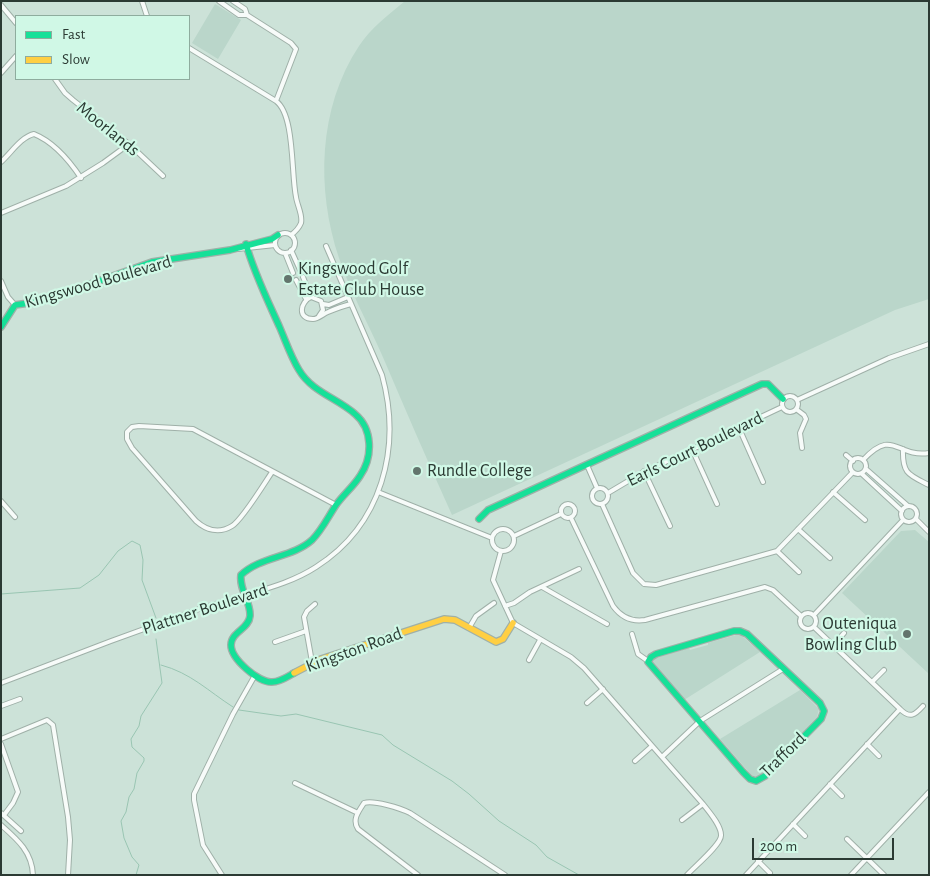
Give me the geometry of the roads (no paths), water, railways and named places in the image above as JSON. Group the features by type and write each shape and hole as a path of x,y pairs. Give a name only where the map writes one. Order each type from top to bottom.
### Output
{"street":[{"path":"142,1 147,15"},
{"path":"219,1 242,16 247,15 291,43 296,49 276,101"},
{"path":"233,1 245,9 247,15"},
{"path":"1,4 15,23"},
{"path":"190,49 276,101 283,110 291,143 295,188 301,219 299,227 291,236"},
{"path":"1,73 15,57"},
{"name":"Moorlands","path":"56,80 72,100 129,144 163,176"},
{"path":"1,162 23,140 29,135 34,134 52,144 67,158 81,178"},
{"path":"1,213 37,199 81,178 129,144"},
{"path":"284,253 291,250 295,244 291,236 285,233 278,235 275,244 278,250 284,253 293,273"},
{"name":"Kingswood Boulevard","path":"1,327 15,305 42,301 152,262 236,249 272,239 278,235"},
{"name":"Kingswood Boulevard","path":"247,246 275,244"},
{"path":"220,874 203,845 195,809 194,794 233,714 254,677 232,650 234,636 249,621 248,605 240,583 241,575 254,566 296,550 309,542 320,531 336,505 362,474 367,461 368,449 368,431 363,422 352,411 321,393 299,370 251,263 247,246"},
{"name":"Plattner Boulevard","path":"1,683 202,608 295,579 331,556 356,531 378,492 386,464 390,447 388,399 382,375 326,246"},
{"path":"291,250 300,270"},
{"path":"289,264 296,261"},
{"path":"302,277 311,296 323,304 329,305 348,297"},
{"path":"296,280 306,300"},
{"path":"1,281 8,297 15,305"},
{"path":"299,288 306,284"},
{"path":"311,296 306,300 302,308 306,316 315,319 326,312 351,304"},
{"path":"320,316 323,304"},
{"path":"797,400 889,358 929,344"},
{"path":"479,519 488,510 765,383 783,399"},
{"path":"783,399 789,396 797,400"},
{"path":"783,399 782,407 788,411 796,409"},
{"path":"796,409 797,400"},
{"name":"Earls Court Boulevard","path":"608,493 644,472 782,407"},
{"path":"796,409 806,419 800,433 802,448"},
{"path":"272,472 233,525 215,530 207,530 196,521 132,448 127,439 127,432 132,427 139,426 193,429 336,505"},
{"path":"739,428 763,482"},
{"path":"863,460 878,446 890,444 913,453 929,453"},
{"path":"692,449 717,504"},
{"path":"903,449 902,462 906,471 929,486"},
{"path":"846,455 853,461"},
{"path":"853,472 850,466 853,461 859,458 863,460 866,468 908,506 915,508 917,512 916,519"},
{"path":"587,465 597,488"},
{"path":"862,474 866,468"},
{"path":"644,472 670,526"},
{"path":"814,615 903,520 902,511 862,474 853,472"},
{"path":"602,504 633,574 639,581 650,586 667,584 777,551 853,472"},
{"path":"597,488 604,489 608,493 608,499 602,504 595,503 592,497 592,493 597,488"},
{"path":"378,492 492,538"},
{"path":"833,492 865,520"},
{"path":"1,501 16,517"},
{"path":"564,505 571,505 575,508 576,513 571,518 564,517 562,514 561,509 564,505"},
{"path":"902,511 908,506"},
{"path":"514,536 562,514"},
{"path":"571,518 613,606 623,617 634,621 645,620 766,587 773,590 802,616"},
{"path":"903,520 911,522 916,519"},
{"path":"916,519 929,532"},
{"path":"502,529 509,530 514,536 514,543 510,549 501,551 493,545 492,538 495,532 502,529"},
{"path":"798,529 830,558"},
{"path":"501,551 493,580 514,623 571,657 584,668 703,804 720,829 721,838 687,875"},
{"path":"777,551 799,572"},
{"path":"505,606 579,569"},
{"path":"542,587 607,624"},
{"path":"468,628 476,616 494,603"},
{"path":"312,662 304,617 307,611 315,604"},
{"path":"814,615 808,613 802,616 800,622 803,627 808,629 814,627"},
{"path":"814,615 816,622 814,627"},
{"name":"Kingston Road","path":"254,677 266,682 274,682 312,662 444,619 455,620 496,642 503,639 514,623"},
{"path":"814,627 900,709 911,716 923,706"},
{"path":"275,642 306,631"},
{"name":"Trafford","path":"734,631 740,631 747,634 783,669 820,703 823,707 823,715 760,780 756,781 750,779 650,667 648,661 656,654 734,631"},
{"path":"832,646 844,633"},
{"path":"632,634 638,654 648,661"},
{"path":"529,660 540,640"},
{"path":"662,757 700,721 783,669"},
{"path":"872,682 884,670"},
{"path":"587,703 603,690"},
{"path":"1,706 20,699"},
{"path":"746,875 900,709"},
{"path":"1,739 47,720 51,723 55,733 68,817 70,840 68,875"},
{"path":"1,744 18,792 13,803 2,814 21,832"},
{"path":"867,744 879,756"},
{"path":"635,760 652,746"},
{"path":"295,783 358,813"},
{"path":"830,784 842,796"},
{"path":"851,875 929,792"},
{"path":"418,875 358,829 355,824 358,813 364,804 368,802 406,811 505,875"},
{"path":"682,820 703,804"},
{"path":"793,824 805,836"},
{"path":"1,825 27,851 31,859 33,875"},
{"path":"847,839 884,875"},
{"path":"758,861 770,873"}],"waterway":[{"path":"1,594 80,588 99,575 118,551 132,541 140,545 143,560 142,580 156,618"},
{"path":"136,875 139,865 132,857 124,838 121,821 126,812 129,797 134,789 137,773 144,761 144,758 132,747 131,739 139,726 141,716 162,683 156,639"},
{"path":"161,665 172,668 190,678 233,707"},
{"path":"239,710 281,716 296,714 382,735 393,745 452,781 499,821 536,845 547,857 579,875"}],"place":[{"name":"Kingswood Golf Estate Club House","path":"288,279"},
{"name":"Rundle College","path":"417,471"},
{"name":"Outeniqua Bowling Club","path":"907,634"}]}
